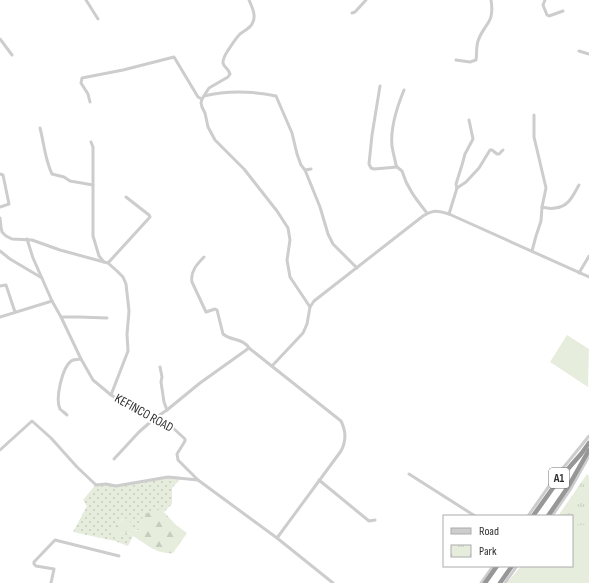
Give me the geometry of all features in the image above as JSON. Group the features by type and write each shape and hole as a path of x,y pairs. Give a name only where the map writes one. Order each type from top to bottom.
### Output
{"highway":[{"name":"A1","path":"534,515 560,478 589,442"},
{"name":"A1","path":"549,515 570,484 589,450"},
{"path":"486,583 497,567"},
{"path":"500,583 511,567"}],"street":[{"path":"86,0 98,19"},
{"path":"249,0 254,12 254,20 252,24 239,35 223,61 224,66 227,67 230,74 228,77 209,88 201,103 212,136 244,169 277,211 288,228 290,240 286,260 290,277 310,307"},
{"path":"352,13 355,12 366,0"},
{"path":"456,60 470,62 476,60 477,44 492,14 491,0"},
{"path":"545,0 543,5 547,15 549,16 563,11"},
{"path":"0,39 12,55"},
{"path":"580,51 589,54"},
{"path":"90,102 88,94 81,83 82,78 123,70 174,57 198,97 202,99"},
{"path":"380,86 372,135 370,167 374,169 397,167"},
{"path":"404,90 394,119 392,146 397,167 402,171 410,191 427,213"},
{"path":"204,96 218,92 236,91 276,96 292,133 301,165 305,170 320,207 328,234 333,244 357,268"},
{"path":"532,251 541,221 546,188 534,137 534,115"},
{"path":"449,214 465,154 473,139 469,120"},
{"path":"40,128 47,160 52,174 70,181 93,185"},
{"path":"91,142 93,147 93,236 99,256 123,277 126,284 129,311 127,334 128,351 111,395"},
{"path":"457,188 466,182 479,168 490,150 497,154 503,150"},
{"path":"305,170 311,169"},
{"path":"0,174 2,175 9,204 0,207"},
{"path":"542,207 556,208 564,206 570,201 579,185"},
{"path":"106,262 150,217 126,197"},
{"path":"272,366 303,333 307,324 310,307 314,301 427,213 438,211 449,214 589,277"},
{"path":"0,218 2,232 12,239 32,240 60,250 106,262"},
{"name":"KEFINCO ROAD","path":"27,239 33,258 52,301 80,359 93,380 111,395 138,411 172,427 185,438 185,441 176,457 198,480 276,538 333,583"},
{"path":"0,251 42,278"},
{"path":"579,272 589,256"},
{"path":"204,257 195,266 191,278 206,312 215,309 217,310 223,334 244,342 249,348 341,421 344,427 344,445 341,451 276,538"},
{"path":"0,286 6,285 15,312"},
{"path":"0,317 52,301"},
{"path":"61,317 79,316 107,318"},
{"path":"114,459 138,432 155,418 249,348"},
{"path":"67,415 61,410 58,401 60,383 70,362 80,359"},
{"path":"160,367 164,402 167,410"},
{"path":"0,450 32,421 51,438 77,467 96,485 106,484 116,486 168,477 198,480"},
{"path":"529,515 558,474 589,436"},
{"path":"553,515 576,481 589,456"},
{"path":"558,474 564,473"},
{"path":"409,474 473,515"},
{"path":"319,480 369,521 375,520"},
{"path":"570,484 576,481"},
{"path":"51,583 54,569 36,566 34,562 55,540 119,556"},
{"path":"481,583 492,567"},
{"path":"505,583 516,567"}],"green space":[{"path":"567,335 589,349 588,387 550,362"},
{"path":"587,474 589,476 589,583 507,583 520,567 573,567 573,515 559,515"},
{"path":"168,476 182,477 172,488 172,504 164,512 154,511 147,515 142,519 141,529 138,530 130,528 123,519 115,527 117,535 125,532 133,536 128,546 115,541 73,532 87,506 83,500 97,483 117,485"},
{"path":"159,510 164,512 176,525 187,533 173,553 159,552 125,532 114,535 112,532 119,523 126,518 131,520 129,527 139,530 141,529 143,517 147,513"},
{"path":"583,525 589,527 589,583 512,583 523,567 573,567 573,526"}]}
